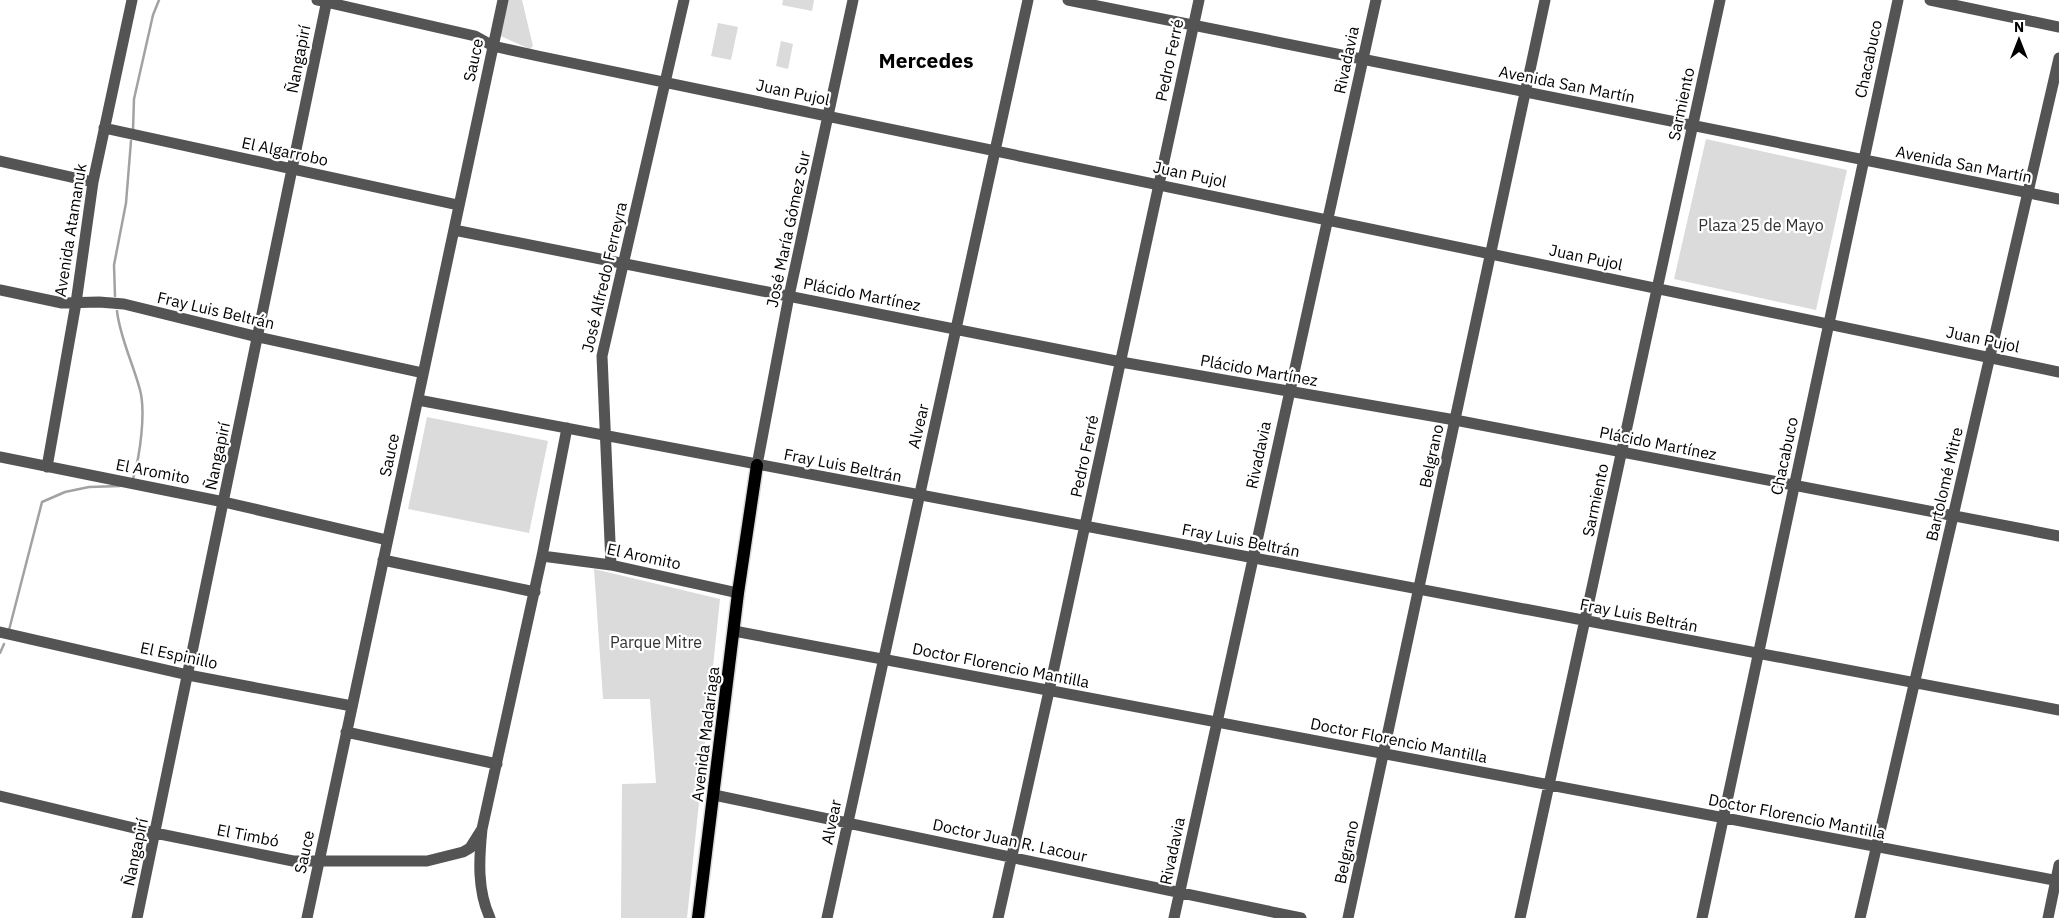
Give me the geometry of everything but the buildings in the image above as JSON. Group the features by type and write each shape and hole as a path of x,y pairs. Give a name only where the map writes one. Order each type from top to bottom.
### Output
{"main road":[{"name":"Avenida Madariaga","path":"698,918 738,593 757,465"}],"street":[{"name":"Avenida Atamanuk","path":"47,467 76,303 93,182 132,0"},
{"name":"Sauce","path":"307,918 503,0"},
{"name":"José Alfredo Ferreyra","path":"611,565 602,356 667,82 684,0"},
{"name":"José María Gómez Sur","path":"757,465 789,296 853,0"},
{"name":"Alvear","path":"827,918 1028,0"},
{"name":"Avenida San Martín","path":"1068,0 2059,200"},
{"name":"Pedro Ferré","path":"998,918 1199,0"},
{"name":"Rivadavia","path":"1174,918 1376,0"},
{"name":"Belgrano","path":"1348,918 1545,0"},
{"name":"Sarmiento","path":"1520,918 1720,0"},
{"name":"Chacabuco","path":"1702,918 1898,0"},
{"path":"1930,0 2059,27"},
{"name":"Juan Pujol","path":"323,1 475,36 493,46 2059,372"},
{"name":"Ñangapirí","path":"138,918 293,169 323,1"},
{"name":"Bartolomé Mitre","path":"1860,918 2059,58"},
{"name":"El Algarrobo","path":"104,128 458,205"},
{"path":"0,160 93,182"},
{"name":"Plácido Martínez","path":"454,230 1121,362 1455,420 2059,536"},
{"name":"Fray Luis Beltrán","path":"0,290 62,303 124,304 258,337 423,373"},
{"name":"Fray Luis Beltrán","path":"418,400 2059,710"},
{"path":"490,918 482,896 480,875 479,859 482,829 535,592 567,428"},
{"name":"El Aromito","path":"0,457 224,502 387,540"},
{"name":"El Aromito","path":"542,556 611,565 738,593"},
{"path":"383,560 535,592"},
{"name":"Doctor Florencio Mantilla","path":"734,631 2057,881"},
{"name":"El Espinillo","path":"0,632 188,675 352,706"},
{"path":"346,732 497,764"},
{"name":"Doctor Juan R. Lacour","path":"714,795 1300,918"},
{"name":"El Timbó","path":"0,796 155,833 293,861 427,861 459,854"},
{"path":"459,854 470,848 482,829"},
{"path":"459,854 468,858 480,875"},
{"path":"2048,918 2059,865"}],"green space":[{"path":"505,0 522,0 533,46 530,49 498,35"},
{"path":"783,0 814,0 812,11 782,5"},
{"path":"718,23 738,27 731,60 711,56"},
{"path":"781,41 793,44 788,69 776,66"},
{"name":"Plaza 25 de Mayo","path":"1706,139 1847,170 1816,310 1674,279"},
{"path":"427,417 548,441 529,533 408,509"},
{"name":"Parque Mitre","path":"594,569 720,599 687,918 621,918 622,784 656,783 650,699 603,699"}],"waterway":[{"path":"133,130 134,99 153,15 159,0"},
{"path":"115,296 114,265 126,203 131,141"},
{"path":"117,311 121,331 142,399 141,434 133,479"},
{"path":"9,630 42,502 65,492 89,487 120,486"},
{"path":"0,653 4,644"}],"district":[{"name":"Mercedes","path":"926,61"}]}
